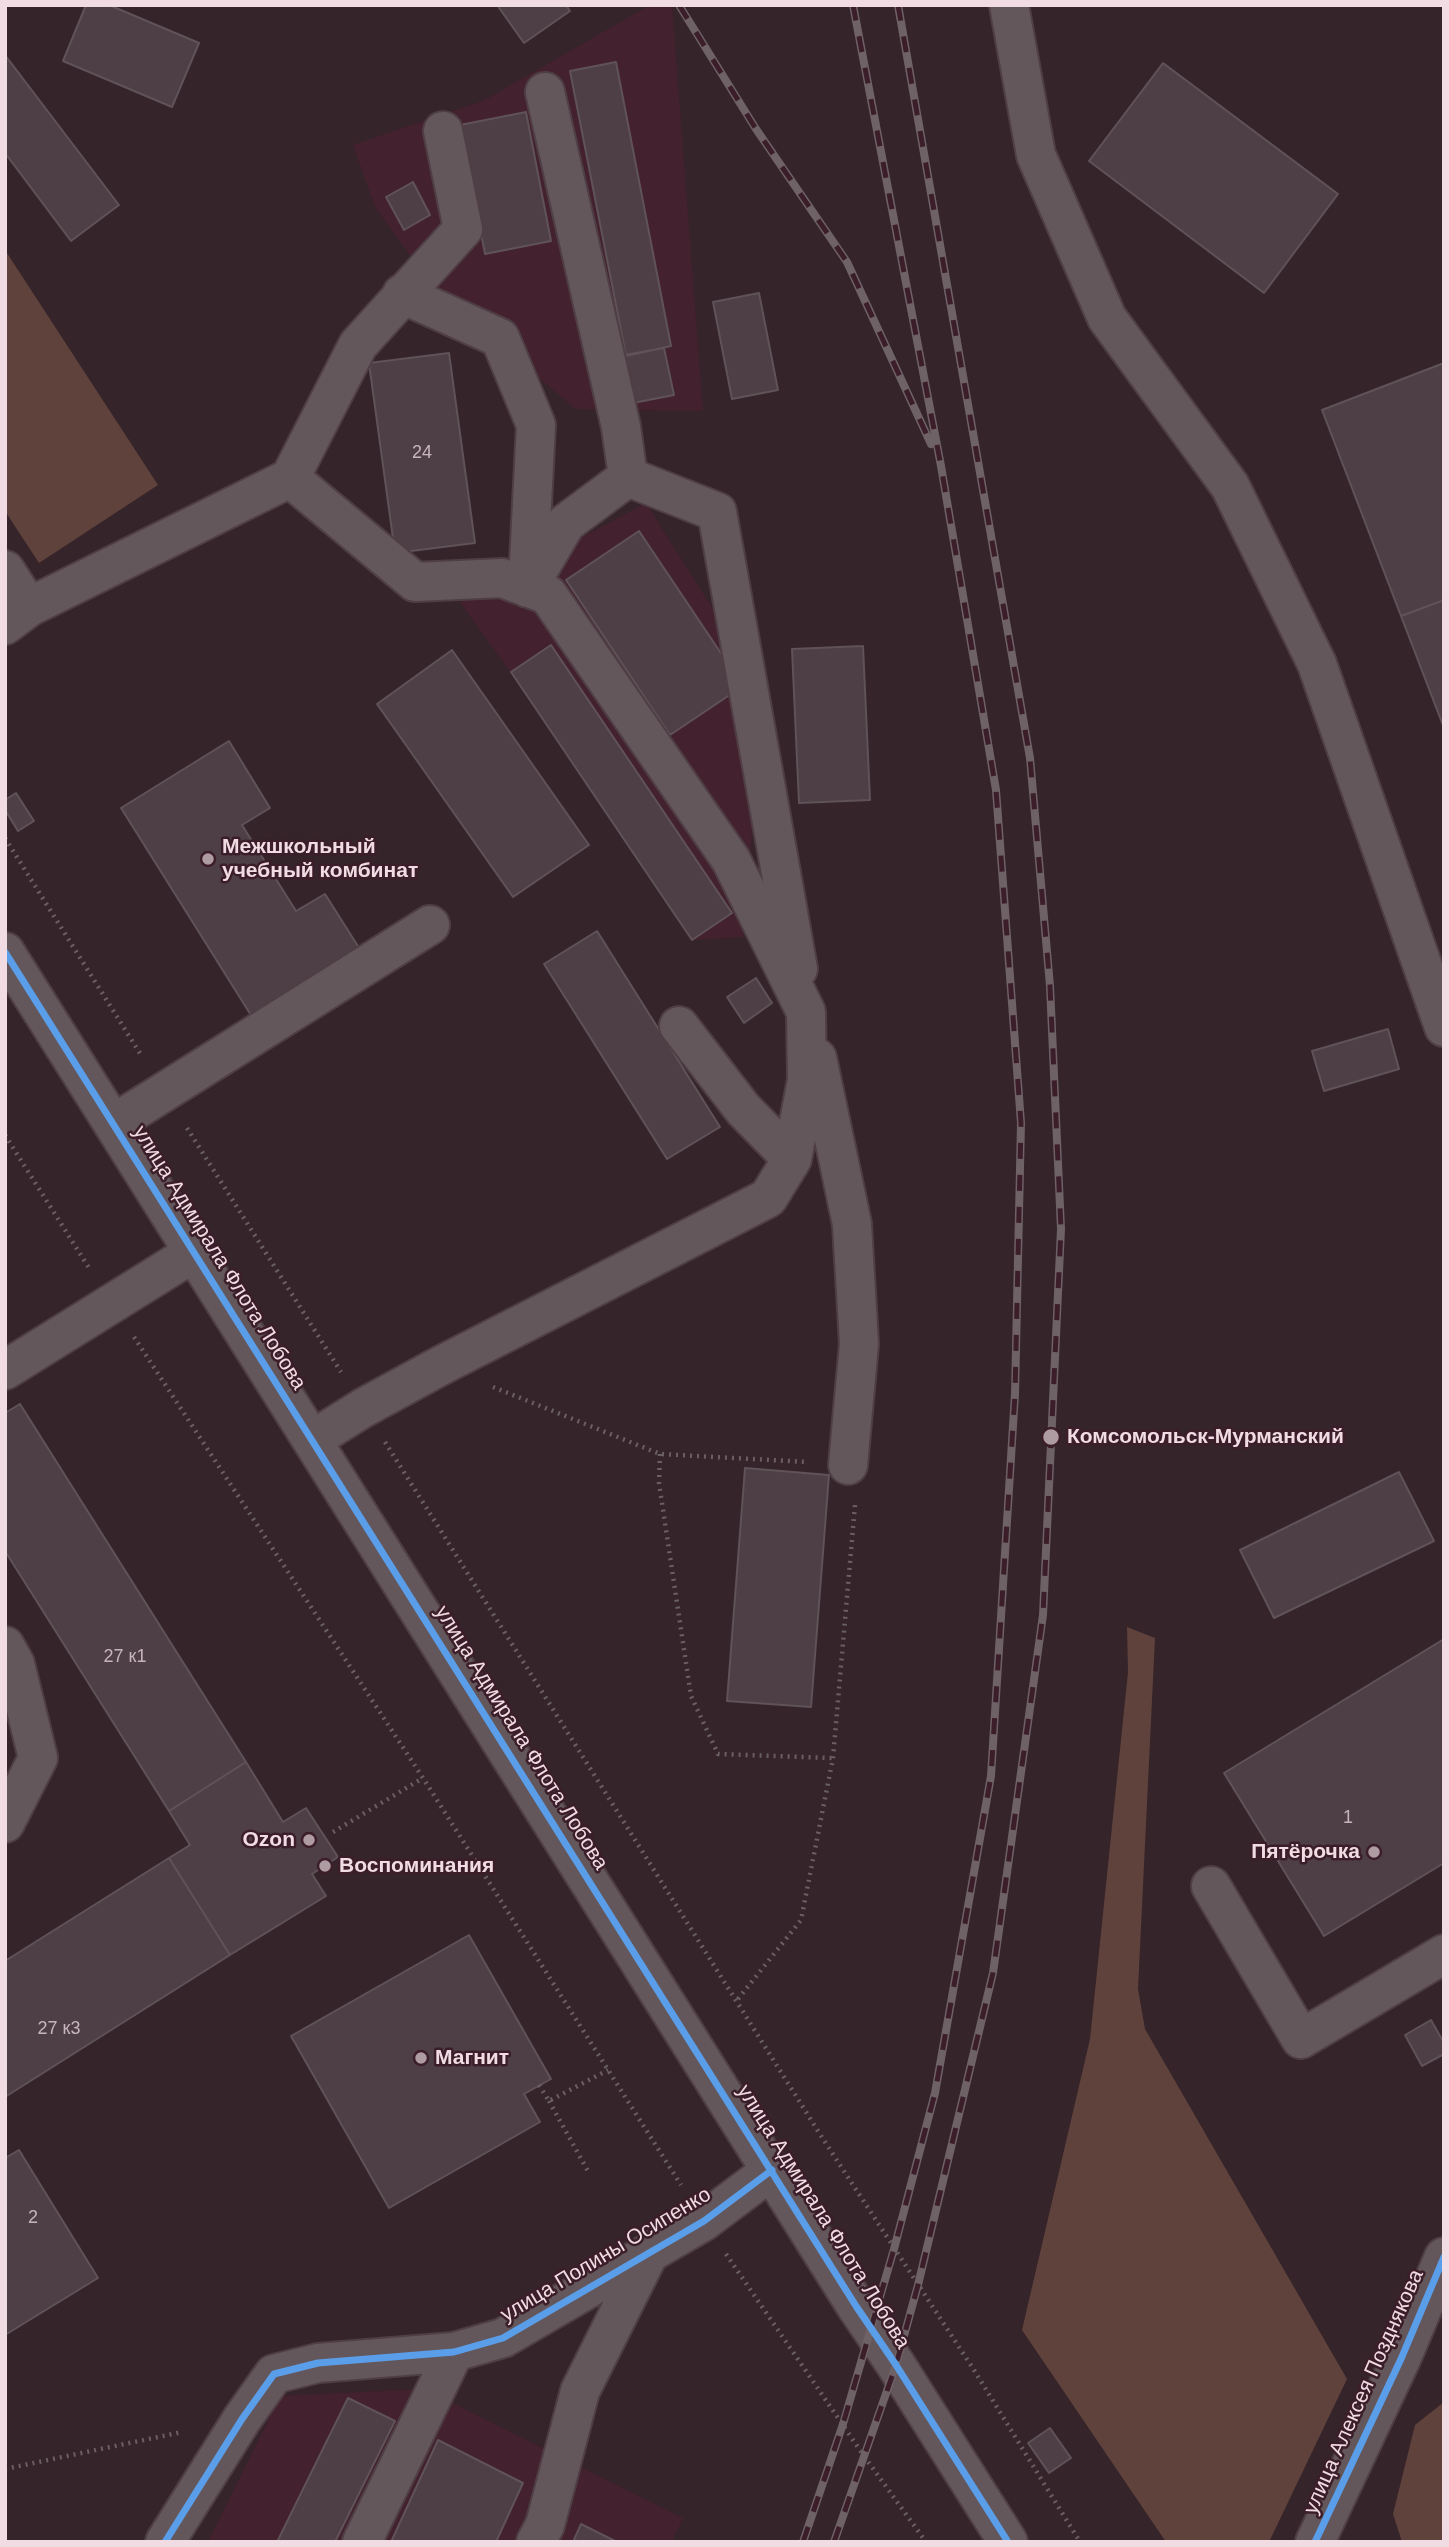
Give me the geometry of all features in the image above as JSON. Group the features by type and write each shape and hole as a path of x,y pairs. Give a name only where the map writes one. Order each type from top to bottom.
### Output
{"street":[{"path":"1009,5 1036,155 1107,318 1230,485 1317,664 1444,1027"},
{"path":"545,92 621,427 628,477"},
{"path":"5,570 17,616 290,478 358,345 463,229 443,131"},
{"path":"402,294 500,338 536,425 528,588"},
{"path":"528,588 566,523 628,477"},
{"path":"628,477 717,512 806,1012 852,1224 859,1344 848,1465"},
{"path":"290,478 415,582 502,578 548,595 731,860 806,1012 807,1080 792,1159 768,1198 440,1366 363,1408 312,1440"},
{"path":"113,1124 430,926"},
{"name":"улица Адмирала Флота Лобова","path":"5,952 1007,2542"},
{"path":"679,1026 743,1109 792,1159"},
{"path":"5,1370 193,1253"},
{"path":"5,1646 15,1664 38,1758 5,1823"},
{"path":"1211,1886 1301,2039 1444,1954"},
{"name":"улица Полины Осипенко","path":"165,2542 242,2419 274,2374 318,2363 454,2352 503,2338 704,2221 772,2170"},
{"path":"537,2542 545,2525 580,2391 648,2255"},
{"name":"улица Алексея Позднякова","path":"1315,2542 1401,2359 1444,2257"},
{"path":"362,2542 454,2352"}],"path":[{"path":"5,838 830,2150 974,2370 1080,2542"},
{"path":"5,1135 423,1778 704,2221 926,2542"},
{"path":"440,1366 660,1454 848,1465 856,1489 834,1758 801,1920 738,2000"},
{"path":"660,1454 659,1483 691,1696 718,1754 834,1758"},
{"path":"333,1832 423,1778"},
{"path":"549,2101 608,2070"},
{"path":"539,2085 589,2173"},
{"path":"5,2469 242,2419"}],"shaded area":[{"path":"650,5 672,5 703,411 576,409 438,294 375,207 353,145 485,100"},
{"path":"5,250 158,485 39,563 5,511"},
{"path":"646,503 764,690 743,937 692,940 460,602"},
{"path":"1127,1627 1155,1638 1138,1989 1145,2029 1347,2379 1269,2542 1166,2542 1022,2330 1090,2039 1128,1672"},
{"path":"424,2389 683,2518 672,2542 208,2542 280,2396"},
{"path":"1444,2402 1444,2538 1441,2542 1402,2542 1393,2514 1415,2425"}],"building":[{"path":"86,5 109,5 199,43 172,107 63,61"},
{"path":"497,5 566,5 570,11 524,43"},
{"path":"5,55 119,205 71,241 5,153"},
{"path":"616,62 671,346 626,356 570,71"},
{"path":"1163,63 1338,194 1264,293 1089,161"},
{"path":"526,112 551,241 485,254 460,125"},
{"path":"413,182 430,215 404,230 386,197"},
{"path":"759,293 778,390 732,399 713,302"},
{"path":"664,348 674,395 628,404 619,356"},
{"path":"449,353 475,543 395,553 369,363"},
{"path":"1444,363 1444,600 1401,616 1322,410"},
{"path":"639,531 743,686 670,735 566,580"},
{"path":"1444,600 1444,728 1401,616"},
{"path":"551,645 732,913 692,940 511,672"},
{"path":"863,646 870,800 799,803 792,649"},
{"path":"452,650 589,845 513,897 377,704"},
{"name":"Межшкольный учебный комбинат","path":"229,741 270,808 242,825 296,911 325,894 361,951 254,1020 121,808"},
{"path":"16,793 34,821 18,831 5,810 5,800"},
{"path":"597,931 720,1127 667,1159 544,964"},
{"path":"756,978 772,1003 744,1023 727,997"},
{"path":"1388,1029 1399,1069 1324,1091 1312,1051"},
{"path":"20,1404 246,1762 169,1811 5,1551 5,1413"},
{"path":"745,1468 829,1475 811,1707 727,1701"},
{"path":"1399,1472 1434,1541 1274,1618 1240,1550"},
{"path":"1444,1639 1444,1863 1324,1936 1224,1773"},
{"path":"246,1762 283,1822 306,1808 338,1857 312,1874 326,1896 230,1955 169,1858 190,1845 169,1811"},
{"path":"169,1858 230,1955 5,2097 5,1961"},
{"name":"Магнит","path":"469,1935 551,2079 524,2094 540,2122 389,2208 291,2036"},
{"path":"1431,2020 1444,2043 1444,2054 1422,2066 1405,2035"},
{"path":"19,2150 98,2278 5,2335 5,2158"},
{"path":"348,2398 395,2421 335,2542 277,2542"},
{"path":"1050,2428 1071,2458 1049,2473 1028,2443"},
{"path":"438,2440 523,2483 496,2542 391,2542"},
{"path":"581,2524 617,2542 573,2542"}],"railway":[{"path":"679,5 756,129 847,262 931,444"},
{"path":"803,2542 843,2424 894,2249 935,2093 991,1776 1015,1394 1021,1123 996,790 941,466 853,5"},
{"path":"834,2542 896,2365 918,2285 993,1973 1043,1615 1061,1229 1050,986 1030,758 898,5"}],"cycle path":[{"path":"5,952 856,2306 1008,2542"},
{"path":"165,2542 242,2419 274,2374 318,2363 454,2352 503,2338 704,2221 772,2170"},
{"path":"1315,2542 1401,2359 1444,2257"}],"place":[{"name":"Межшкольный учебный комбинат","path":"208,859"},
{"name":"Комсомольск-Мурманский","path":"1051,1437"},
{"name":"Ozon","path":"309,1840"},
{"name":"Пятёрочка","path":"1374,1852"},
{"name":"Воспоминания","path":"325,1866"},
{"name":"Магнит","path":"421,2058"}]}
